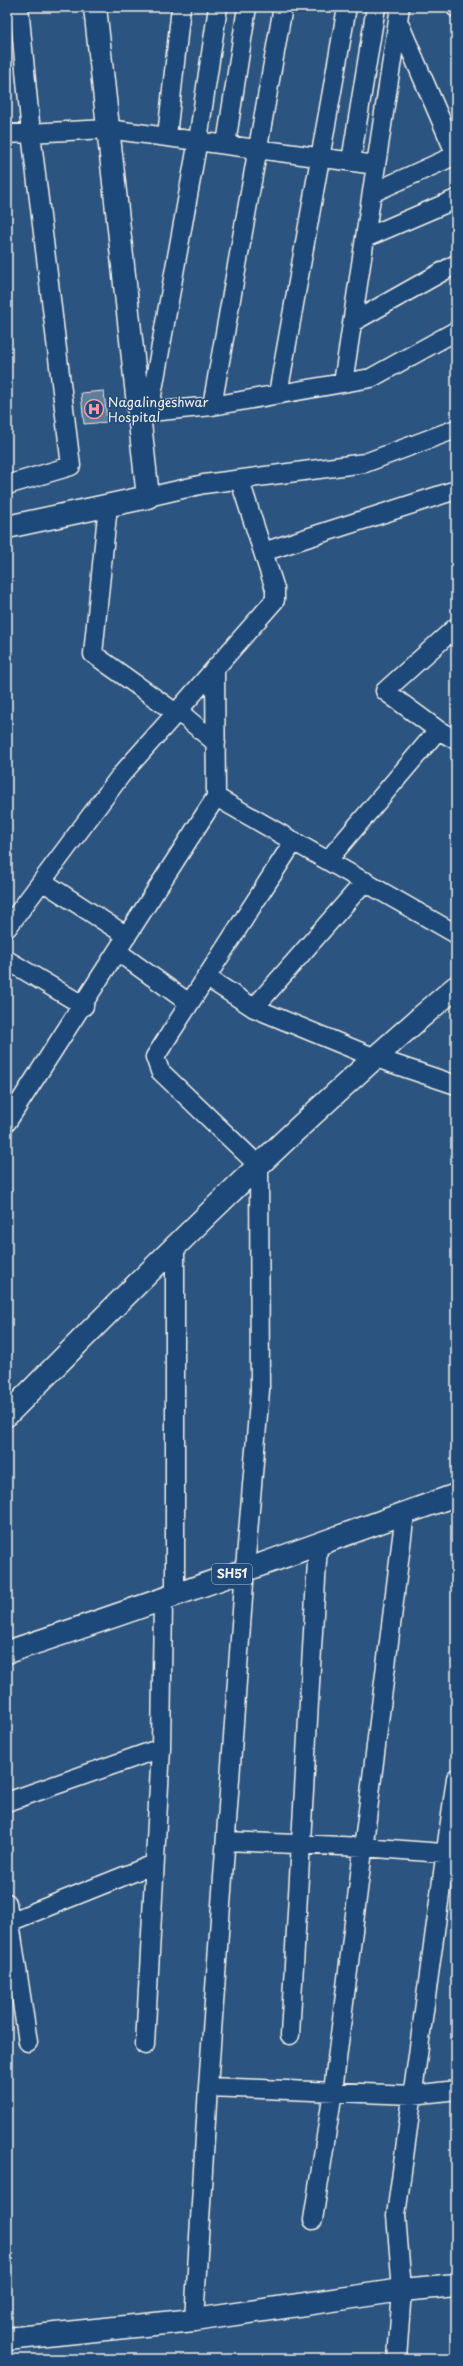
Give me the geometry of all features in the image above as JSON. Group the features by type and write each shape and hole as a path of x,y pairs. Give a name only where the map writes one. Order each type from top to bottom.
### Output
{"street":[{"path":"7,485 71,466 31,133 19,7"},
{"path":"95,7 108,129 144,412 148,497"},
{"path":"167,136 181,7"},
{"path":"144,412 198,140 218,7"},
{"path":"226,144 247,7"},
{"path":"212,406 283,7"},
{"path":"278,394 319,156 347,7"},
{"path":"351,161 376,7"},
{"path":"372,193 456,155 399,14"},
{"path":"343,383 399,14"},
{"path":"7,134 108,129 376,164"},
{"path":"365,238 456,199"},
{"path":"353,322 456,264"},
{"path":"144,412 212,406 371,378 456,331"},
{"path":"7,527 204,484 240,481 365,463 456,429"},
{"path":"7,928 121,775 274,603 275,589 240,481"},
{"path":"263,552 456,490"},
{"path":"108,505 93,654 177,712 216,743"},
{"path":"455,738 438,730 385,691 456,627"},
{"path":"7,1122 84,1006 216,797 215,670"},
{"path":"328,860 438,730"},
{"path":"216,797 294,840 456,934"},
{"path":"194,2320 208,2087 245,1569 260,1390 259,1166 157,1067 155,1062 157,1052 294,840"},
{"path":"42,881 127,936"},
{"path":"254,1008 365,881"},
{"path":"118,952 189,1003"},
{"path":"7,960 84,1006"},
{"path":"206,976 254,1008 373,1057 456,1085"},
{"path":"7,1415 176,1244 373,1057 456,986"},
{"path":"145,2045 169,1599 176,1244"},
{"name":"SH51","path":"7,1652 169,1599 245,1569 456,1495"},
{"path":"313,2220 333,2091 405,1513"},
{"path":"290,2035 318,1544"},
{"path":"7,1802 161,1748"},
{"path":"397,2359 402,2290 396,2215 413,2095 451,1854 456,1778"},
{"path":"226,1841 363,1847 451,1854"},
{"path":"8,1923 154,1864"},
{"path":"7,1903 8,1923 28,2042"},
{"path":"208,2087 413,2095 456,2090"},
{"path":"7,2339 194,2320 402,2290 456,2285"}],"building":[{"path":"104,391 107,422 84,424 81,393"}],"place":[{"name":"Nagalingeshwar Hospital","path":"94,409"}]}
